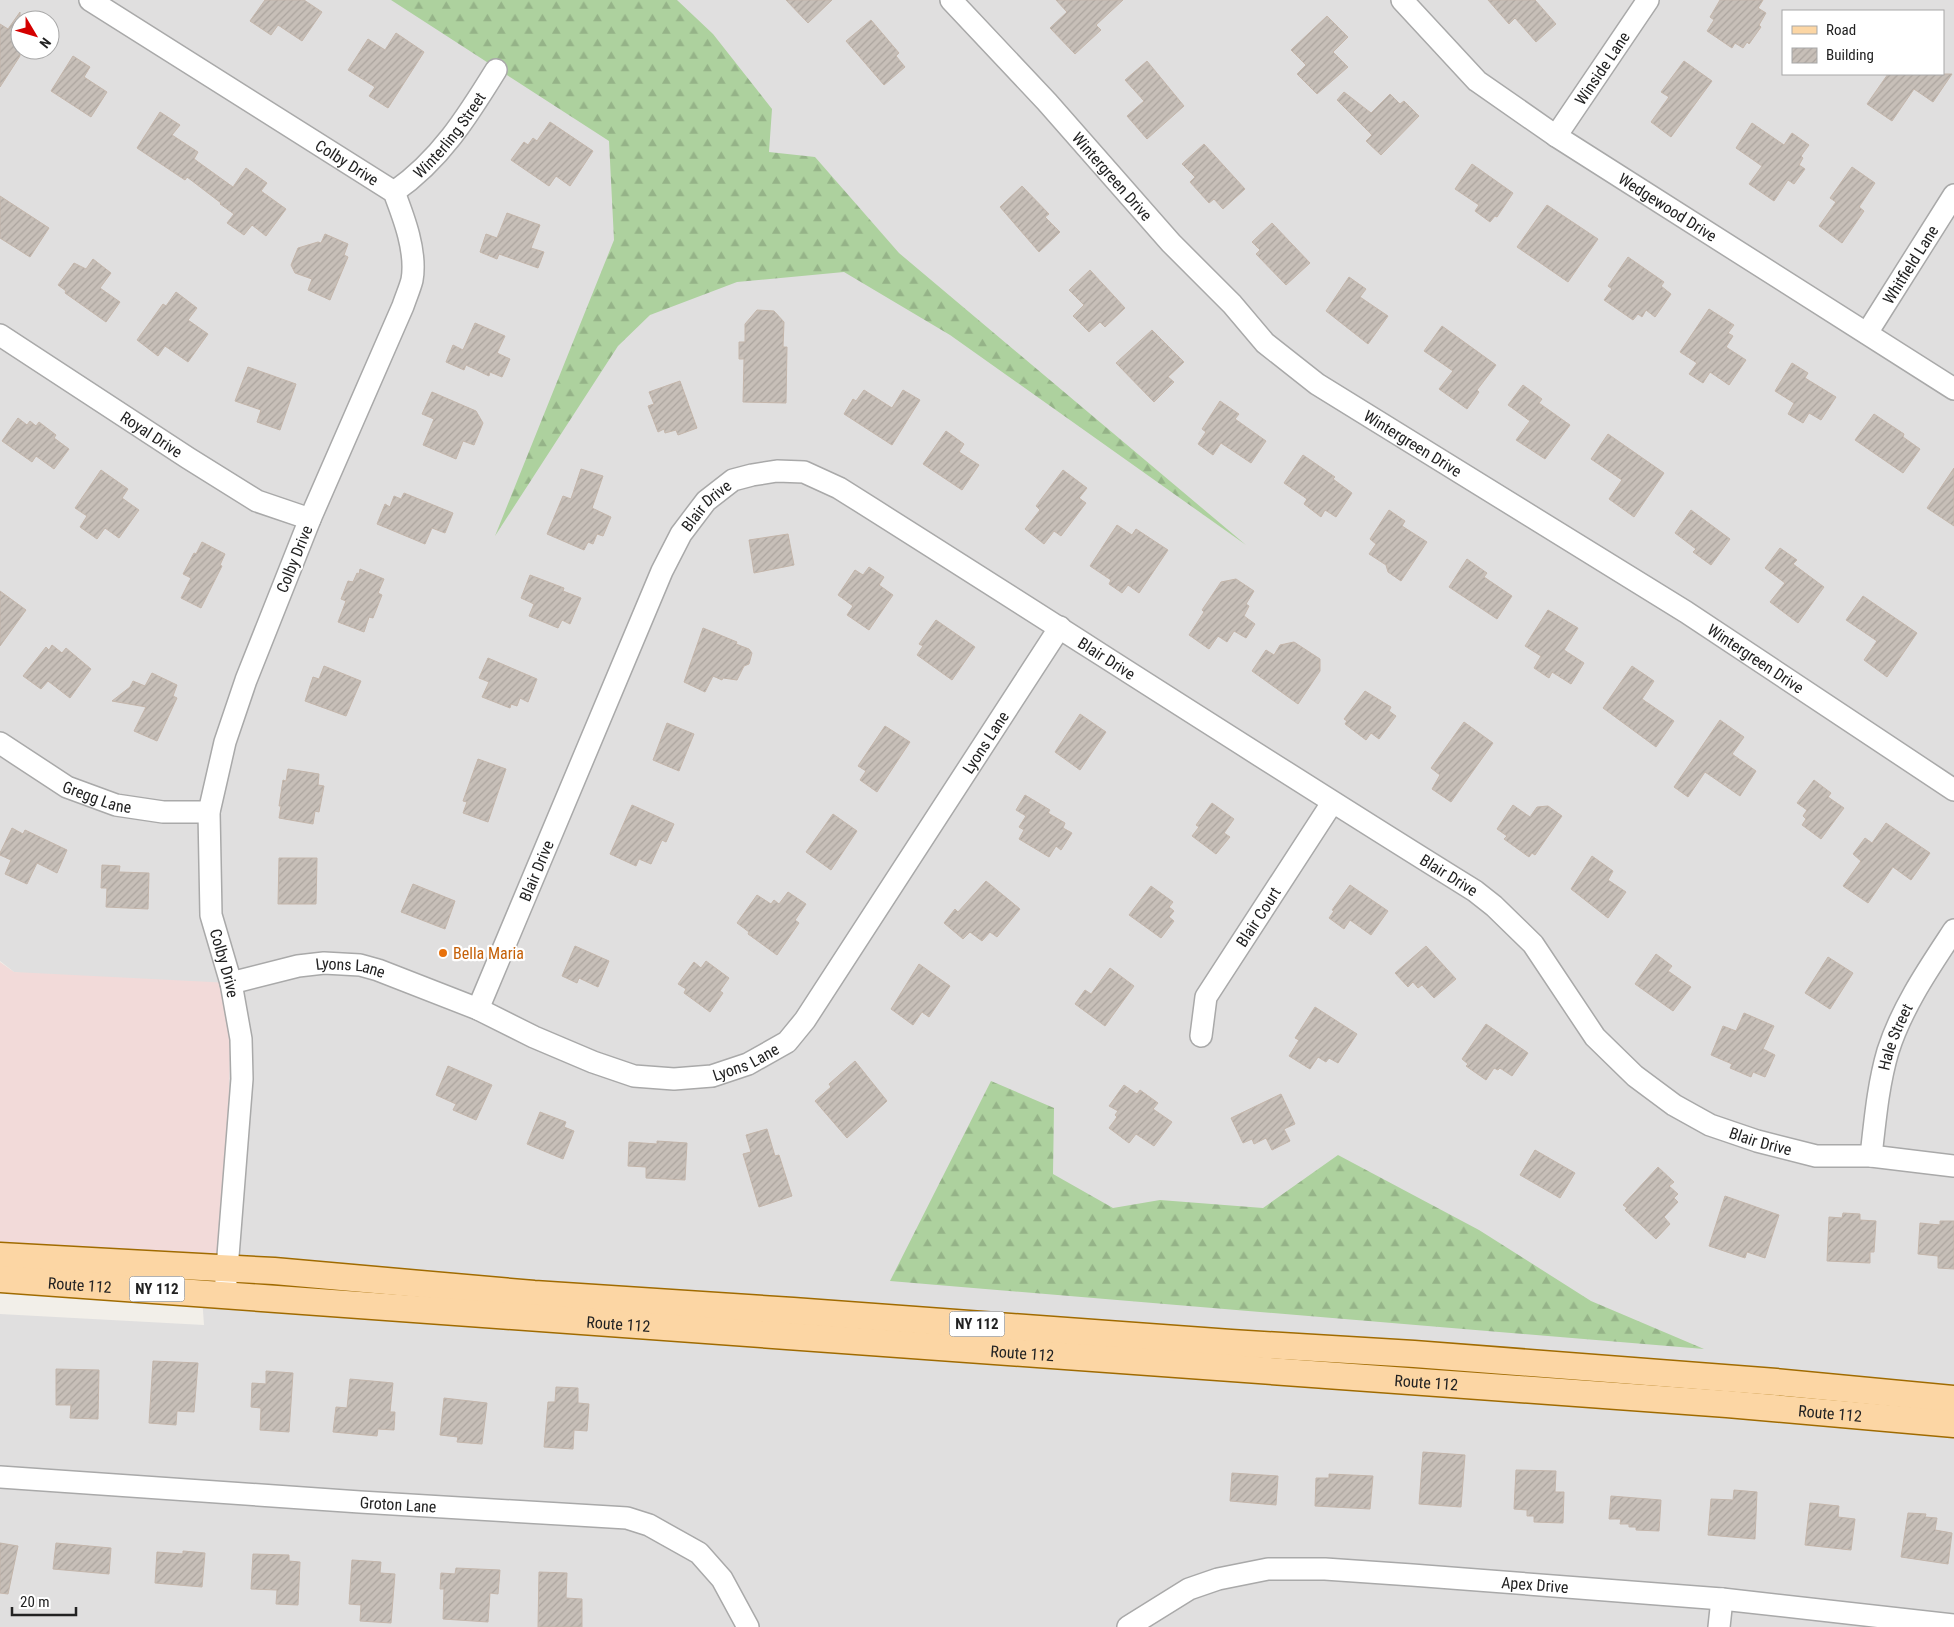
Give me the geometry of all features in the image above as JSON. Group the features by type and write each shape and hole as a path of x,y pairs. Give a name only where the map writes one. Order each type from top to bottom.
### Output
{"main road":[{"name":"Route 112","path":"0,1256 226,1282 1954,1424"},
{"name":"Route 112","path":"0,1279 226,1282 274,1271 534,1294 1414,1354 1776,1382 1954,1399"}],"street":[{"name":"Colby Drive","path":"90,0 394,192 403,216 412,253 412,279 403,306 310,519 246,680 225,742 209,812 211,915 231,983 241,1039 242,1079 226,1282"},
{"name":"Wedgewood Drive","path":"1402,0 1477,81 1556,136 1954,389"},
{"name":"Winside Lane","path":"1556,136 1648,0"},
{"name":"Wintergreen Drive","path":"963,4 1046,102 1171,243 1232,304 1265,343 1325,389 1686,612 1954,790"},
{"name":"Winterling Street","path":"394,192 413,179 462,126 496,70"},
{"name":"Whitfield Lane","path":"1867,333 1954,195"},
{"name":"Royal Drive","path":"0,335 257,501 310,519"},
{"name":"Blair Drive","path":"478,1009 662,570 681,534 706,501 733,480 777,471 804,472 839,488 1060,627 1332,803 1475,892 1494,906 1533,944 1595,1037 1635,1076 1674,1105 1710,1125 1757,1141 1816,1156 1871,1156 1954,1166"},
{"name":"Lyons Lane","path":"231,983 298,966 342,963 378,970 478,1009 584,1059 634,1076 674,1080 712,1076 748,1064 786,1042 805,1020 1060,627"},
{"name":"Gregg Lane","path":"0,743 67,787 116,805 163,812 209,812"},
{"name":"Blair Court","path":"1201,1036 1206,997 1332,803"},
{"name":"Hale Street","path":"1871,1156 1879,1095 1888,1050 1907,1007 1954,930"},
{"name":"Groton Lane","path":"0,1477 627,1518 649,1525 699,1553 722,1579 748,1627"},
{"name":"Apex Drive","path":"1128,1627 1189,1588 1218,1579 1268,1569 1412,1575 1722,1599 1954,1625"},
{"path":"1719,1627 1722,1599"}],"shaded area":[{"path":"0,0 1954,0 1954,1627 0,1627 0,1314 204,1325 181,1000 14,972 0,961"},
{"path":"0,962 14,972 231,983 226,1269 0,1255"}],"green space":[{"path":"391,0 677,0 713,34 772,109 769,152 815,157 899,253 1246,545 950,335 844,272 737,282 650,315 618,346 495,536 614,240 609,141"},
{"path":"991,1081 1054,1108 1053,1174 1113,1208 1160,1200 1263,1208 1338,1155 1479,1230 1591,1301 1704,1349 890,1281"}],"building":[{"path":"265,0 304,0 322,12 302,41 278,25 271,35 250,21"},
{"path":"786,0 832,0 808,23"},
{"path":"1056,0 1123,0 1096,25 1101,30 1075,54 1050,28 1067,12"},
{"path":"1488,0 1535,0 1556,24 1536,42 1515,18 1509,24"},
{"path":"1720,0 1763,0 1758,8 1766,13 1759,25 1761,27 1749,44 1747,42 1743,48 1735,43 1732,48 1707,31 1714,20 1710,17"},
{"path":"1327,16 1348,37 1333,52 1348,67 1317,94 1297,74 1306,65 1291,50"},
{"path":"871,20 899,53 896,56 905,67 884,85 846,41"},
{"path":"0,24 8,29 10,26 10,60 17,60 0,87"},
{"path":"396,33 424,52 388,108 369,96 375,87 348,70 368,39 385,50"},
{"path":"73,56 90,67 84,77 107,92 91,117 51,91"},
{"path":"1147,61 1184,106 1147,139 1127,116 1144,101 1125,80"},
{"path":"1684,61 1712,81 1671,137 1651,122 1669,97 1661,92"},
{"path":"1952,74 1933,102 1914,89 1892,121 1867,104 1887,75"},
{"path":"1344,92 1371,113 1390,94 1400,104 1404,101 1419,116 1381,155 1366,141 1372,135 1337,100"},
{"path":"160,112 180,125 172,135 198,152 194,159 233,187 246,168 267,183 261,191 286,209 266,236 252,225 244,235 227,223 234,214 221,203 187,177 185,180 137,148"},
{"path":"550,122 593,151 570,186 556,176 549,186 511,160 524,142 528,145 533,138 537,141"},
{"path":"1752,123 1784,145 1792,133 1809,145 1801,156 1803,158 1799,165 1805,169 1794,184 1788,180 1774,201 1749,184 1762,166 1736,148"},
{"path":"1204,144 1245,189 1223,209 1214,199 1209,203 1190,182 1195,177 1182,164"},
{"path":"1472,164 1513,193 1497,217 1495,216 1490,222 1475,211 1479,205 1455,189"},
{"path":"1852,167 1875,183 1859,207 1864,211 1842,243 1819,226 1836,202 1830,198"},
{"path":"1022,186 1049,214 1045,217 1060,232 1039,252 1000,207"},
{"path":"0,196 49,228 30,257 0,238"},
{"path":"1547,205 1598,239 1568,282 1517,247"},
{"path":"507,213 540,225 531,248 544,252 538,268 499,254 497,259 480,252 486,234 497,238"},
{"path":"1272,223 1310,263 1286,285 1256,254 1260,250 1252,242"},
{"path":"325,234 348,244 344,255 348,257 330,300 308,290 312,279 295,273 291,265 298,248 318,242 321,243"},
{"path":"1628,257 1664,282 1661,286 1671,294 1655,317 1646,310 1642,317 1638,314 1633,320 1604,300 1612,289 1608,286"},
{"path":"93,259 111,273 100,288 120,302 106,322 65,293 66,291 58,285 74,263 86,269"},
{"path":"1090,270 1125,308 1105,327 1100,322 1089,332 1073,316 1084,305 1069,290"},
{"path":"1349,277 1366,289 1360,297 1388,316 1368,344 1326,311"},
{"path":"176,292 197,308 188,320 208,334 188,362 165,346 158,356 137,340 163,304 166,306"},
{"path":"1709,309 1734,325 1728,333 1733,336 1726,347 1746,360 1729,385 1710,372 1703,383 1689,374 1697,363 1680,352"},
{"path":"757,310 774,311 784,322 783,347 787,347 786,403 743,402 744,359 739,359 739,342 745,342 745,324"},
{"path":"475,323 505,336 497,353 510,359 502,377 490,372 489,376 466,365 464,370 446,362 453,345 463,350"},
{"path":"1442,326 1496,365 1477,390 1479,392 1467,409 1439,389 1453,371 1424,351"},
{"path":"1152,330 1184,362 1168,377 1174,382 1154,402 1116,363"},
{"path":"1792,363 1808,373 1805,378 1836,397 1821,420 1809,413 1803,423 1788,414 1794,403 1775,391"},
{"path":"248,367 296,384 280,430 257,422 261,410 235,401"},
{"path":"680,381 697,428 678,435 676,430 665,433 664,429 658,432 648,406 654,404 649,392"},
{"path":"1523,385 1542,399 1539,403 1570,425 1545,459 1516,440 1530,421 1508,405"},
{"path":"864,390 892,408 903,390 920,400 892,445 844,414 853,399 856,401"},
{"path":"432,392 476,411 483,423 474,445 463,441 456,459 423,445 434,419 422,414"},
{"path":"1220,401 1239,414 1235,419 1266,441 1251,463 1221,443 1213,455 1198,444 1206,432 1202,429"},
{"path":"1874,414 1904,434 1903,437 1920,449 1903,473 1855,440"},
{"path":"18,418 27,425 30,421 36,426 39,422 56,435 54,438 69,449 54,469 36,456 32,462 2,441"},
{"path":"946,431 964,444 959,452 979,465 962,490 923,464"},
{"path":"1608,434 1664,473 1634,517 1609,499 1622,480 1591,459"},
{"path":"1303,455 1335,477 1333,479 1352,493 1336,517 1325,510 1321,517 1304,504 1307,499 1284,483"},
{"path":"1954,468 1954,526 1927,508"},
{"path":"581,469 603,476 592,508 611,517 603,536 597,534 593,544 588,542 584,550 547,534 563,496 571,499"},
{"path":"101,470 128,489 122,498 139,510 119,538 105,528 97,539 80,527 87,516 75,508"},
{"path":"1063,470 1087,488 1079,498 1086,503 1061,536 1054,531 1044,544 1025,529 1040,510 1036,506"},
{"path":"404,493 453,513 445,533 432,528 425,544 377,524 385,504 390,507 394,496 401,499"},
{"path":"1389,510 1405,521 1402,526 1427,542 1401,581 1388,572 1386,565 1369,554 1376,544 1370,539"},
{"path":"1691,510 1730,539 1711,565 1693,552 1696,549 1675,533"},
{"path":"1117,525 1132,535 1136,529 1168,550 1139,593 1128,585 1122,593 1109,584 1111,580 1090,566"},
{"path":"788,534 794,565 754,573 749,540"},
{"path":"202,542 225,554 220,565 222,566 201,608 181,598 191,578 183,574"},
{"path":"1780,548 1797,560 1793,564 1824,587 1798,623 1770,602 1785,583 1765,568"},
{"path":"1467,559 1487,573 1484,577 1512,596 1497,619 1449,587"},
{"path":"869,567 884,577 879,585 893,595 869,630 847,615 853,606 838,595 855,570 863,575"},
{"path":"360,569 384,579 378,593 382,595 373,618 369,617 364,632 338,622 346,601 341,599 348,581 353,582"},
{"path":"530,575 564,588 563,591 581,598 570,624 562,620 558,628 529,616 534,604 521,598"},
{"path":"1236,579 1254,591 1246,604 1249,606 1244,616 1255,624 1246,638 1234,631 1227,642 1218,636 1209,649 1189,635 1204,612 1202,610 1221,582"},
{"path":"0,591 26,610 0,646"},
{"path":"1863,596 1917,633 1887,677 1864,660 1877,641 1846,620"},
{"path":"1548,610 1578,628 1564,650 1584,663 1571,684 1552,672 1549,678 1534,668 1541,656 1525,646"},
{"path":"936,620 975,647 952,680 917,655 923,646 919,644"},
{"path":"703,628 737,642 736,644 749,649 752,653 749,664 744,666 737,680 723,678 722,680 713,676 705,692 684,682"},
{"path":"1294,642 1320,659 1320,671 1298,704 1252,671 1266,650 1274,655 1280,645"},
{"path":"52,645 62,653 66,648 91,669 70,698 48,681 41,689 23,676 46,647 49,650"},
{"path":"488,658 537,679 528,702 520,698 517,706 511,704 510,708 482,697 489,682 479,678"},
{"path":"324,666 361,681 346,716 305,701 313,677 319,679"},
{"path":"1632,666 1654,681 1642,699 1674,721 1656,747 1603,708"},
{"path":"152,673 177,685 173,696 177,698 157,741 134,731 146,707 112,701 130,687 133,681 145,686"},
{"path":"1365,691 1391,707 1389,711 1396,716 1379,739 1371,733 1366,740 1345,724 1347,721 1344,719"},
{"path":"1080,714 1106,732 1080,770 1055,752"},
{"path":"1720,720 1744,737 1732,754 1756,771 1740,796 1705,772 1688,797 1674,787"},
{"path":"1464,722 1493,743 1451,802 1432,789 1440,775 1431,768"},
{"path":"667,723 694,734 679,771 653,760"},
{"path":"885,726 910,742 877,792 860,780 866,771 858,766"},
{"path":"478,759 506,769 488,822 463,813 467,802 463,801"},
{"path":"288,769 319,774 318,785 324,786 319,812 315,811 313,824 279,818 283,780 286,781"},
{"path":"1814,780 1831,793 1828,797 1844,808 1821,839 1802,825 1806,819 1803,816 1807,810 1797,803"},
{"path":"1025,795 1050,810 1048,813 1065,823 1063,828 1072,833 1061,850 1056,846 1049,857 1019,839 1024,830 1019,827 1026,816 1016,810"},
{"path":"1212,803 1234,819 1224,833 1230,837 1216,854 1192,836 1199,827 1196,825"},
{"path":"632,805 674,824 666,842 662,840 651,864 639,859 636,866 610,854"},
{"path":"1513,805 1530,817 1537,807 1548,806 1562,816 1535,855 1532,853 1529,857 1504,839 1507,836 1497,829"},
{"path":"833,814 857,831 831,870 806,852"},
{"path":"1886,823 1930,853 1911,880 1893,867 1868,903 1843,886 1861,861 1853,854 1865,838 1872,843"},
{"path":"12,828 23,834 25,830 67,850 57,873 37,863 27,884 5,874 11,860 0,855 0,853"},
{"path":"1592,856 1613,871 1608,880 1626,892 1608,918 1571,889"},
{"path":"279,858 317,858 316,904 278,904"},
{"path":"102,865 120,866 119,872 149,873 148,909 106,907 107,888 101,888"},
{"path":"986,881 1020,909 997,937 990,932 982,941 970,932 963,939 944,923 955,909 958,912"},
{"path":"413,884 455,901 445,929 401,912"},
{"path":"1350,885 1388,911 1371,935 1350,920 1344,929 1329,918 1334,911 1332,910"},
{"path":"1151,886 1173,902 1169,907 1174,911 1169,917 1174,921 1161,938 1129,915"},
{"path":"788,892 806,904 795,920 799,923 777,955 748,934 749,932 737,923 757,895 771,904 774,900 779,904"},
{"path":"575,946 609,961 598,987 579,978 577,983 562,976"},
{"path":"1426,946 1456,979 1434,998 1422,985 1418,988 1413,982 1408,987 1395,973"},
{"path":"1656,954 1672,966 1668,971 1691,987 1673,1011 1635,984"},
{"path":"1828,957 1853,973 1830,1009 1805,993"},
{"path":"706,961 729,978 720,991 723,993 710,1012 684,993 686,989 678,984 694,962 701,968"},
{"path":"919,964 950,986 929,1017 922,1012 913,1025 891,1009"},
{"path":"1110,968 1134,986 1105,1026 1075,1004 1085,990 1091,994"},
{"path":"1315,1007 1357,1034 1338,1063 1329,1058 1326,1062 1318,1057 1310,1069 1289,1056 1299,1040 1295,1038"},
{"path":"1744,1013 1774,1026 1763,1049 1775,1055 1765,1077 1753,1072 1751,1077 1730,1068 1732,1064 1711,1055 1723,1026 1736,1031"},
{"path":"1486,1024 1528,1053 1512,1076 1500,1068 1498,1070 1494,1068 1486,1080 1466,1066 1468,1064 1462,1059"},
{"path":"855,1061 887,1101 847,1138 815,1101 831,1087 829,1084"},
{"path":"448,1066 492,1085 476,1120 453,1110 456,1104 436,1095"},
{"path":"1124,1085 1137,1094 1140,1090 1158,1103 1153,1109 1172,1122 1154,1146 1136,1134 1129,1143 1109,1128 1117,1117 1115,1115 1118,1111 1109,1106"},
{"path":"1281,1094 1295,1124 1284,1129 1290,1141 1272,1150 1266,1138 1254,1144 1252,1139 1243,1143 1231,1118"},
{"path":"540,1112 566,1122 564,1127 574,1131 563,1159 527,1144"},
{"path":"767,1129 775,1156 779,1155 792,1196 759,1207 743,1154 751,1152 746,1135"},
{"path":"657,1141 687,1143 685,1180 646,1178 646,1167 628,1166 629,1142 657,1144"},
{"path":"1535,1150 1575,1173 1560,1198 1520,1175"},
{"path":"1658,1167 1674,1182 1669,1186 1678,1194 1674,1198 1678,1202 1664,1217 1670,1224 1656,1239 1625,1210 1627,1208 1623,1205"},
{"path":"1725,1196 1779,1215 1765,1258 1747,1252 1745,1258 1709,1246"},
{"path":"1843,1213 1860,1214 1860,1220 1876,1221 1874,1252 1870,1252 1870,1263 1827,1261 1829,1217 1842,1218"},
{"path":"1940,1221 1954,1221 1954,1269 1938,1268 1938,1256 1918,1254 1920,1223 1940,1225"},
{"path":"153,1361 198,1363 194,1412 177,1411 176,1425 149,1423"},
{"path":"56,1369 99,1370 98,1419 70,1418 71,1405 56,1405"},
{"path":"266,1371 293,1373 289,1432 260,1430 261,1408 251,1407 252,1383 266,1384"},
{"path":"350,1379 393,1383 390,1412 395,1412 394,1430 378,1429 377,1436 333,1432 336,1407 347,1408"},
{"path":"556,1387 578,1388 578,1403 589,1404 587,1431 574,1430 573,1449 544,1447 548,1402 555,1402"},
{"path":"444,1398 487,1403 482,1444 457,1442 458,1437 440,1435"},
{"path":"1423,1452 1465,1455 1461,1507 1419,1504"},
{"path":"1516,1470 1556,1471 1555,1492 1564,1492 1563,1523 1534,1522 1534,1516 1527,1516 1527,1510 1514,1509"},
{"path":"1232,1473 1278,1476 1276,1505 1230,1501"},
{"path":"1329,1474 1373,1476 1370,1509 1315,1506 1316,1478 1329,1478"},
{"path":"1734,1490 1757,1492 1755,1539 1708,1535 1711,1499 1733,1500"},
{"path":"1611,1496 1661,1500 1659,1531 1636,1530 1636,1527 1629,1527 1629,1524 1620,1524 1621,1519 1609,1519"},
{"path":"1810,1503 1839,1506 1838,1517 1855,1519 1851,1550 1805,1545"},
{"path":"1908,1513 1926,1514 1925,1517 1937,1518 1935,1530 1952,1533 1948,1564 1901,1557"},
{"path":"0,1543 18,1546 8,1594 0,1593"},
{"path":"56,1543 111,1548 109,1574 53,1569"},
{"path":"183,1551 205,1553 202,1587 155,1583 157,1552 183,1554"},
{"path":"253,1554 289,1555 289,1561 300,1562 298,1605 276,1604 277,1590 251,1589"},
{"path":"352,1560 381,1562 380,1573 395,1574 391,1623 360,1621 361,1605 349,1604"},
{"path":"456,1568 500,1570 498,1594 490,1593 488,1622 443,1619 444,1589 440,1589 441,1573 455,1574"},
{"path":"539,1572 567,1573 566,1598 582,1599 582,1627 538,1627"}],"place":[{"name":"Bella Maria","path":"443,953"}]}
